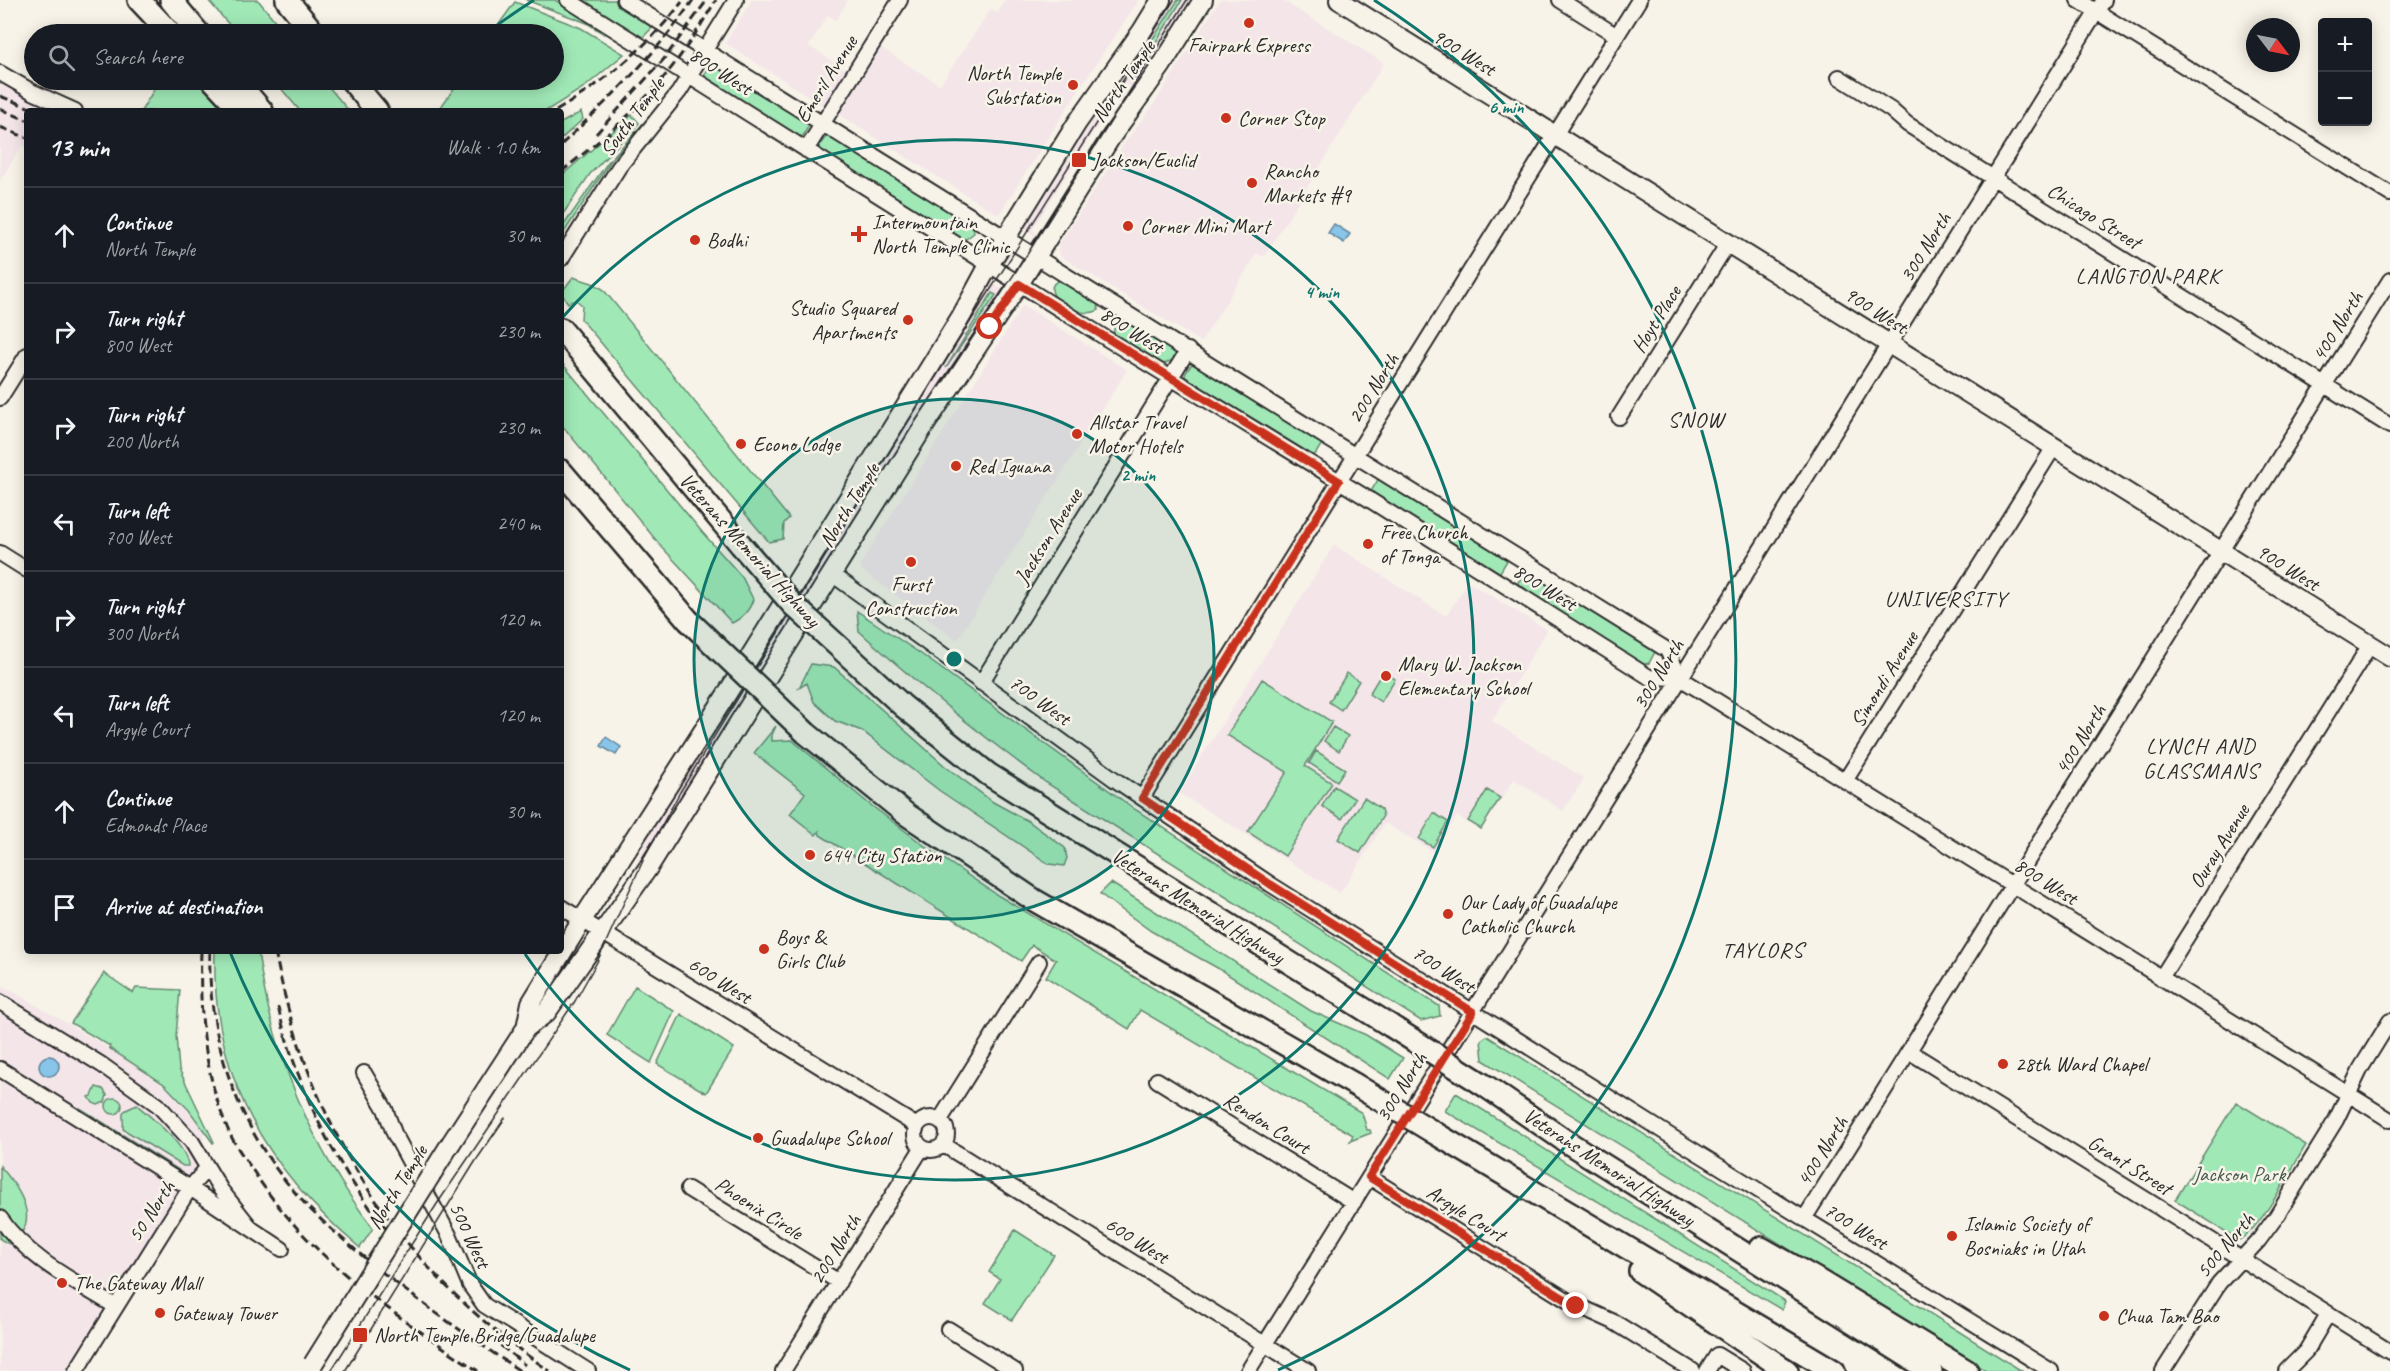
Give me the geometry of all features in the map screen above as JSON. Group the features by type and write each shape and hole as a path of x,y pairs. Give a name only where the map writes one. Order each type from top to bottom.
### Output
{"highway":[{"path":"139,0 162,24"},
{"path":"171,0 191,24"},
{"path":"287,0 308,24"},
{"path":"296,0 311,24"},
{"path":"222,90 239,108"},
{"path":"244,90 259,108"},
{"path":"359,90 374,108"},
{"name":"Veterans Memorial Highway","path":"564,332 792,604 903,706 988,774 1391,1026 1487,1087 1564,1140 1931,1371"},
{"path":"564,475 688,620 806,734 906,814 1034,900 1354,1084 1834,1371"},
{"path":"1564,1140 1816,1279 1967,1371"},
{"path":"1525,1188 1696,1311 1787,1371"}],"main road":[{"name":"North Temple","path":"564,949 902,413 962,315 1005,238 1077,123 1161,0"},
{"name":"North Temple","path":"525,1028 546,1013 648,868 921,431 1019,284 1111,137 1157,73 1203,0"},
{"name":"900 West","path":"1339,0 2390,657"},
{"name":"North Temple","path":"311,1368 525,1028 531,1003 561,954"}],"street":[{"name":"800 West","path":"568,0 1649,677 1680,678 2390,1120"},
{"name":"800 West","path":"624,0 1666,650 1680,678"},
{"name":"South Temple","path":"564,254 620,167 666,110 736,0"},
{"name":"Emeril Avenue","path":"806,150 900,0"},
{"path":"1560,0 1617,36"},
{"name":"200 North","path":"1142,798 1639,0"},
{"path":"2078,0 2100,6 2390,194"},
{"name":"300 North","path":"1248,1371 2100,6"},
{"path":"0,73 24,87"},
{"name":"Chicago Street","path":"1839,77 1891,110 1907,124 2390,426"},
{"path":"30,90 68,108"},
{"name":"Hoyt Place","path":"1619,417 1728,243"},
{"name":"400 North","path":"1804,1219 2390,280"},
{"name":"Jackson Avenue","path":"981,683 1188,350"},
{"path":"0,398 24,360"},
{"name":"Simondi Avenue","path":"1845,781 2054,447"},
{"path":"0,554 24,568"},
{"name":"700 West","path":"832,574 1142,798 1262,879 2051,1371"},
{"name":"Ouray Avenue","path":"2161,978 2370,645"},
{"name":"600 West","path":"564,909 917,1126"},
{"path":"940,1120 1039,962"},
{"path":"0,1002 143,1093 172,1119 192,1142 221,1190 251,1228"},
{"name":"500 North","path":"2163,1371 2219,1283 2259,1240 2276,1217 2336,1120 2361,1068 2390,1021"},
{"name":"Grant Street","path":"1910,1052 2390,1352"},
{"path":"0,1069 190,1188 282,1249"},
{"name":"500 West","path":"364,1073 385,1109 394,1134 449,1235 476,1295 484,1305 588,1371"},
{"name":"Rendon Court","path":"1157,1080 1354,1202"},
{"path":"926,1119 940,1120 948,1134 944,1145 936,1150 922,1148 915,1137 917,1126 926,1119"},
{"name":"600 West","path":"944,1145 1308,1371"},
{"name":"200 North","path":"783,1371 922,1148"},
{"name":"50 North","path":"76,1371 190,1188 207,1168"},
{"name":"Argyle Court","path":"1369,1177 1576,1306 1614,1322 1693,1371"},
{"name":"Phoenix Circle","path":"688,1189 839,1282"},
{"path":"0,1218 32,1254 115,1306"},
{"path":"2286,1371 2306,1351 2328,1314"},
{"path":"948,1329 1015,1371"},
{"path":"1707,1371 1717,1355 1743,1371"}],"shaded area":[{"path":"752,0 848,0 836,20 828,15 809,46 847,70 824,106 725,43"},
{"path":"1005,0 1139,0 1000,213 997,214 836,113 878,46 940,85 991,9 997,13"},
{"path":"1169,0 1178,0 1128,76 1133,79 1182,0 1190,0 1041,239 1024,229","holes":["1124,83 1130,87 1037,234 1032,230"]},
{"path":"1220,0 1282,0 1384,63 1264,257 1257,253 1201,342 1060,256 1058,246 1126,141 1152,107"},
{"path":"0,85 59,108 24,108 24,146 22,145 0,181"},
{"path":"990,282 1007,292 688,797 628,882 644,846 642,844"},
{"path":"1023,305 1127,370 957,640 863,571 860,565"},
{"name":"Mary W. Jackson Elementary School","path":"1334,545 1446,616 1468,582 1547,630 1492,721 1584,778 1563,811 1514,779 1481,831 1457,816 1434,852 1385,823 1340,893 1179,793"},
{"path":"0,984 109,1048 175,1094 204,1132 198,1177 80,1371 0,1371"}],"green space":[{"path":"208,0 258,0 278,24 228,24"},
{"path":"526,0 555,0 606,32 604,34 587,23"},
{"path":"576,0 616,0 652,23 653,27 641,39"},
{"path":"1178,0 1182,0 1133,79 1128,77"},
{"path":"515,2 581,28 624,54 586,86 551,108 440,108 453,90 564,90 564,24 499,24"},
{"path":"713,63 810,123 803,136 796,137 705,80 704,75"},
{"path":"154,90 210,90 227,108 143,108"},
{"path":"282,90 331,90 346,108 297,108"},
{"path":"581,112 583,119 564,136 564,121"},
{"path":"632,115 639,123 590,174 564,213 564,173"},
{"path":"649,117 650,120 612,159 564,232 564,225 608,162"},
{"path":"828,134 973,225 974,233 966,239 957,238 821,152 819,146"},
{"path":"573,277 603,289 789,518 784,523 783,539 769,542 581,319 582,305 576,300 568,303 564,297 564,289"},
{"path":"1062,279 1096,301 1099,310 1090,313 1080,312 1061,303 1052,290 1054,284"},
{"path":"992,293 996,295 946,368"},
{"path":"1123,315 1179,351 1177,358 1162,365 1113,335 1116,319"},
{"path":"1193,362 1323,442 1313,458 1186,380 1185,374"},
{"path":"564,366 742,577 753,599 748,610 732,623 660,545 564,428"},
{"path":"1379,478 1508,559 1499,574 1370,493"},
{"path":"1529,569 1656,650 1649,663 1642,665 1519,588 1518,582"},
{"path":"857,611 921,654 1136,810 1439,1006 1440,1016 1421,1021 1045,782 950,709 859,631"},
{"path":"811,664 834,667 946,767 993,802 1028,821 1065,848 1067,858 1064,866 1049,864 940,791 862,731 835,721 814,702 807,683 799,688"},
{"path":"1383,671 1395,679 1381,702 1369,694"},
{"path":"1347,673 1359,681 1341,710 1329,702"},
{"path":"1262,679 1332,722 1305,766 1332,783 1285,856 1248,832 1287,772 1227,735"},
{"path":"776,726 772,741 792,740 868,803 929,849 999,896 1362,1113 1367,1130 1371,1133 1350,1141 1353,1135 1140,1010 1129,1029 1046,977 1056,960 1032,945 1021,961 820,835 819,831 816,835 790,814 805,793 754,753"},
{"path":"1333,727 1348,736 1339,751 1324,741"},
{"path":"1316,751 1345,769 1337,781 1309,763"},
{"path":"1334,786 1355,799 1342,819 1322,806"},
{"path":"1487,790 1500,798 1481,829 1468,821"},
{"path":"1364,798 1381,809 1383,816 1360,853 1338,839"},
{"path":"1434,813 1448,822 1433,847 1419,839"},
{"path":"1111,883 1311,1011 1366,1035 1403,1058 1390,1079 1221,970 1151,931 1100,894"},
{"path":"215,954 258,954 273,1026 297,1097 331,1165 373,1228 360,1248 297,1186 272,1153 251,1117 234,1080 223,1039 216,997"},
{"path":"104,973 133,993 136,988 180,990 176,1036 179,1069 213,1143 189,1110 164,1084 109,1048 110,1046 71,1023"},
{"path":"635,986 674,1011 651,1063 607,1035"},
{"path":"681,1014 734,1048 706,1093 657,1064"},
{"path":"1487,1036 2022,1371 1986,1371 1483,1060 1481,1040"},
{"path":"96,1087 103,1089 107,1095 105,1102 98,1105 93,1103 89,1097 92,1096"},
{"path":"1456,1093 1785,1301 1782,1310 1445,1111"},
{"path":"114,1098 120,1100 122,1106 120,1112 114,1114 108,1112 106,1106 108,1100"},
{"name":"Jackson Park","path":"2236,1102 2306,1145 2266,1212 2239,1240 2175,1200"},
{"path":"137,1105 176,1142 187,1159 188,1166 183,1166 123,1129 123,1113"},
{"path":"80,1108 179,1170 177,1174 76,1111"},
{"path":"0,1166 20,1195 27,1216 25,1226 19,1236 9,1244 0,1239"},
{"path":"1015,1230 1054,1255 1012,1320 985,1303 1000,1279 989,1272"}],"water":[{"path":"1334,224 1350,234 1344,243 1328,233"},
{"path":"606,737 621,747 616,755 601,746"},
{"path":"49,1056 56,1059 59,1066 56,1073 49,1076 42,1073 39,1066 42,1059"}],"tram line":[{"path":"331,1371 437,1204 575,1001 597,962 646,854 680,792 953,349 1174,0"},
{"path":"940,387 1028,253 1187,0"},
{"path":"345,1371 475,1162 505,1118"}],"railway":[{"path":"564,142 647,58 693,0"},
{"path":"564,170 615,127 656,87 684,51 716,0"},
{"path":"561,108 608,76 640,49 682,2"},
{"path":"596,134 664,59 705,3"},
{"path":"0,96 30,108"},
{"path":"0,109 24,119"},
{"path":"0,127 24,137"},
{"path":"201,954 202,1021 209,1067 221,1112 240,1152 299,1231 326,1257 383,1305 478,1371"},
{"path":"210,954 210,983 214,1015 229,1078 241,1108 273,1165 314,1213 372,1264 520,1371"},
{"path":"276,954 290,1016 311,1077 337,1135 369,1190 406,1241 448,1288 496,1332 550,1371"},
{"path":"278,1007 296,1067 320,1125 351,1180 388,1231"},
{"path":"490,1337 525,1365"}],"place":[{"name":"Fairpark Express","path":"1249,23"},
{"name":"North Temple Substation","path":"1073,85"},
{"name":"Corner Stop","path":"1226,118"},
{"name":"Jackson/Euclid","path":"1079,160"},
{"name":"Rancho Markets #9","path":"1252,183"},
{"name":"Corner Mini Mart","path":"1128,226"},
{"name":"Intermountain North Temple Clinic","path":"859,234"},
{"name":"Bodhi","path":"695,240"},
{"name":"Studio Squared Apartments","path":"908,320"},
{"name":"Allstar Travel Motor Hotels","path":"1077,434"},
{"name":"Econo Lodge","path":"741,444"},
{"name":"Red Iguana","path":"956,466"},
{"name":"Free Church of Tonga","path":"1368,544"},
{"name":"Furst Construction","path":"911,562"},
{"name":"Mary W. Jackson Elementary School","path":"1386,676"},
{"name":"644 City Station","path":"810,855"},
{"name":"Our Lady of Guadalupe Catholic Church","path":"1448,914"},
{"name":"Boys & Girls Club","path":"764,949"},
{"name":"28th Ward Chapel","path":"2003,1064"},
{"name":"Guadalupe School","path":"758,1138"},
{"name":"Islamic Society of Bosniaks in Utah","path":"1952,1236"},
{"name":"The Gateway Mall","path":"62,1283"},
{"name":"Gateway Tower","path":"160,1313"},
{"name":"Chua Tam Bao","path":"2104,1316"},
{"name":"North Temple Bridge/Guadalupe","path":"360,1335"}],"district":[{"name":"LANGTON PARK","path":"2148,275"},
{"name":"SNOW","path":"1696,419"},
{"name":"UNIVERSITY","path":"1946,598"},
{"name":"LYNCH AND GLASSMANS","path":"2201,758"},
{"name":"TAYLORS","path":"1763,949"}],"route":[{"path":"990,327 1019,284 1339,481 1142,798 1270,884 1473,1012 1369,1177 1576,1306"}]}
